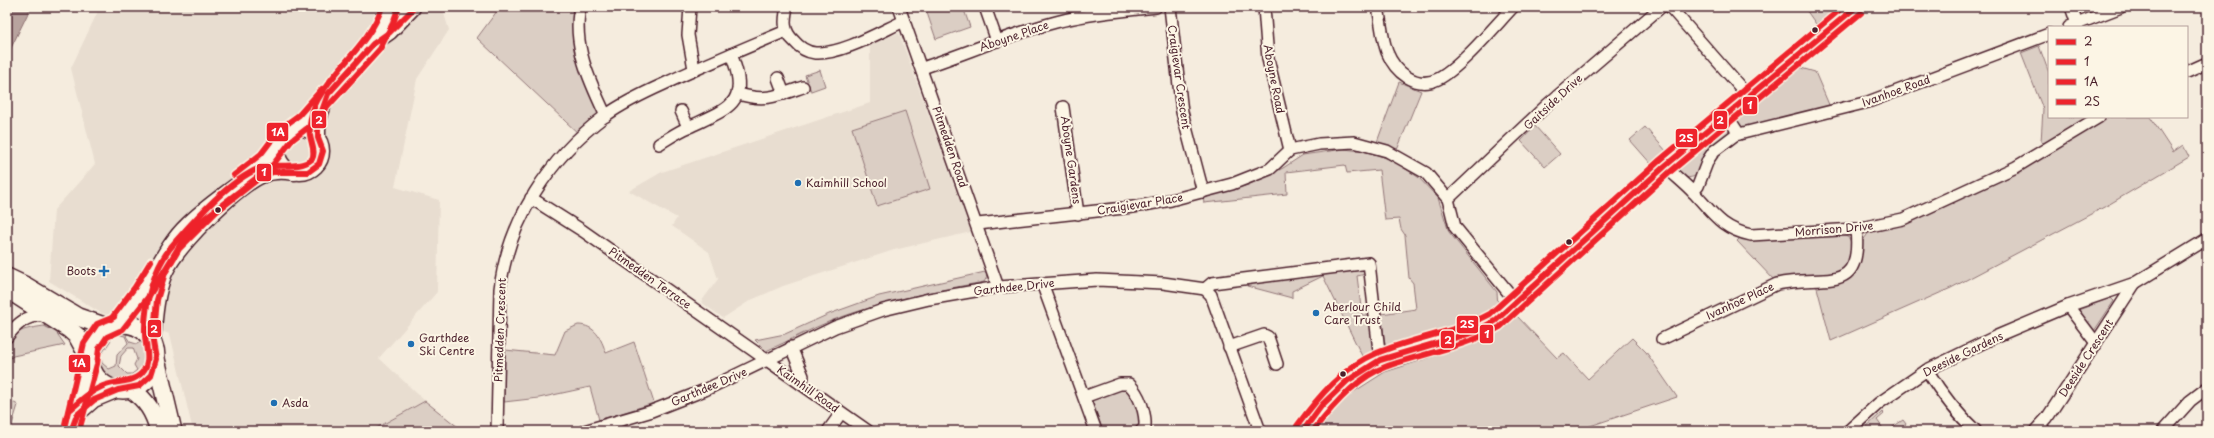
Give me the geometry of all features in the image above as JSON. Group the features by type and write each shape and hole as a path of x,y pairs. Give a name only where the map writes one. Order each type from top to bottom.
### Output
{"main road":[{"path":"7,277 26,286 78,317 112,325 125,323 138,327 148,335 153,342 173,431"},
{"path":"7,289 56,320 77,336 95,376 102,383 124,389 142,397 150,407 159,431"},
{"path":"89,360 93,340 112,325"},
{"path":"124,389 145,381 155,367 156,359"}],"street":[{"path":"112,325 142,292 171,242 179,232 196,215 266,160 281,140 304,121 372,44 386,20 390,7"},
{"path":"372,44 390,32 410,7"},
{"path":"580,7 578,27 580,49 591,84 606,116"},
{"path":"690,7 688,35 694,69"},
{"path":"787,7 785,24 786,31 799,47 813,53 835,51 904,21"},
{"name":"Pitmedden Road","path":"900,7 978,224 998,287"},
{"path":"985,7 997,41"},
{"name":"Aboyne Place","path":"922,68 997,41 1064,20 1156,7"},
{"name":"Craigievar Crescent","path":"1170,7 1182,112 1203,192"},
{"name":"Aboyne Road","path":"1264,7 1268,59 1290,150"},
{"path":"1378,7 1388,52 1396,69 1408,79 1417,81 1437,79 1452,68 1513,7"},
{"name":"Gaitside Drive","path":"1448,199 1548,105 1661,7"},
{"path":"1670,7 1748,96"},
{"path":"1303,431 1322,405 1347,381 1380,360 1485,328 1517,303 1665,166 1856,7"},
{"path":"2071,7 2073,25 2121,7"},
{"name":"Pitmedden Crescent","path":"497,431 500,290 502,270 510,245 532,198 561,158 581,136 606,116 650,91 694,69 786,31"},
{"name":"Ivanhoe Road","path":"1693,192 1698,186 1708,160 1714,151 1739,134 1868,102 2048,34"},
{"path":"659,144 688,127 719,114 731,105 739,94 737,69 731,54"},
{"path":"2188,72 2207,63"},
{"path":"778,78 784,94"},
{"path":"739,94 755,99 769,98 803,87"},
{"path":"153,342 155,312 160,291 166,273 179,249 198,229 251,182 273,172 308,172 319,164 323,151 318,138 319,117 328,94"},
{"name":"Aboyne Gardens","path":"1064,107 1078,214"},
{"path":"681,111 688,127"},
{"path":"1726,114 1739,134"},
{"name":"Morrison Drive","path":"1665,166 1693,192 1718,220 1741,233 1751,235 1856,229 1888,224 1924,210 2016,167 2097,118"},
{"path":"292,130 306,130 318,138"},
{"path":"281,140 278,146 280,159 288,170 294,173"},
{"path":"1290,150 1338,142 1373,146 1387,151 1426,173 1448,199 1456,227 1517,303"},
{"name":"Craigievar Place","path":"978,224 1133,207 1203,192 1232,184 1270,169 1290,150"},
{"name":"Pitmedden Terrace","path":"532,198 583,231 767,361"},
{"name":"Ivanhoe Place","path":"1662,339 1777,284 1788,281 1831,280 1840,276 1850,270 1856,259 1856,229"},
{"name":"Deeside Gardens","path":"1848,431 1879,403 1927,370 1997,336 2068,306 2135,283 2207,239"},
{"name":"Garthdee Drive","path":"584,431 649,412 705,390 835,327 883,310 929,299 998,287 1042,283 1097,280 1163,283 1205,288 1212,283 1369,263 1380,360"},
{"path":"1042,283 1096,431"},
{"name":"Deeside Crescent","path":"2035,431 2047,418 2135,283"},
{"path":"1205,288 1211,295 1260,431"},
{"path":"2068,306 2096,343"},
{"path":"7,337 16,325 26,318 39,316 56,320"},
{"path":"1229,347 1264,335 1268,337 1277,364"},
{"path":"791,347 803,376 801,384"},
{"path":"71,431 89,360"},
{"name":"Kaimhill Road","path":"767,361 868,431"},
{"path":"1927,370 1945,398 1976,431"},
{"path":"1084,397 1120,384 1129,384 1136,391 1146,418 1145,428 1141,431"},
{"path":"2163,431 2190,401 2207,388"},
{"path":"76,415 94,400 124,389"},
{"path":"828,431 841,413"}],"shaded area":[{"path":"7,7 31,7 7,56"},
{"path":"100,7 442,7 449,30 417,79 395,187 439,200 437,292 379,358 425,401 371,431 193,431 170,334 101,313 49,281 54,210 95,164 71,68"},
{"path":"500,7 580,7 578,27 606,116 581,136 477,38"},
{"path":"925,7 963,7 970,27 936,39"},
{"path":"1804,7 1829,7 1833,11 1816,24"},
{"name":"Kaimhill School","path":"899,33 971,232 894,250 783,286 751,300 723,318 701,302 718,279 709,252 672,226 677,218 629,191 662,172 870,103 870,43"},
{"path":"2039,46 2048,70 2048,118 2084,119 2044,143 2041,142 2043,109 2021,53"},
{"path":"1799,65 1801,68 1815,72 1830,107 1744,128 1738,124 1736,118"},
{"path":"820,70 825,86 811,91 805,75"},
{"path":"1399,82 1421,91 1397,150 1377,142"},
{"path":"905,111 930,189 877,206 852,128"},
{"path":"2109,118 2151,118 2173,152 2183,145 2189,157 2108,205 1951,288 1831,341 1816,284 1856,268 1861,256 1862,242 1869,232 1895,227 1945,206 2018,171"},
{"path":"1728,125 1730,130 1728,134 1699,174 1688,178 1683,176 1678,167"},
{"path":"1535,126 1560,154 1545,167 1521,141"},
{"path":"1645,127 1667,152 1652,165 1630,140"},
{"path":"1344,149 1369,152 1392,160 1418,177 1438,198 1449,232 1497,292 1498,306 1474,321 1389,346 1385,345 1381,314 1416,309 1413,283 1409,278 1405,235 1401,229 1399,219 1385,220 1379,170 1347,173 1345,165 1286,172 1287,194 1204,203 1203,198 1248,185 1283,168 1303,155"},
{"path":"1841,234 1849,238 1854,248 1846,268 1832,275 1775,281 1737,241 1741,237"},
{"path":"1362,269 1366,274 1357,276 1362,315 1367,315 1371,319 1375,350 1363,358 1323,276 1292,291 1292,298 1247,286 1252,281"},
{"path":"985,272 987,277 984,282 907,298 851,314 833,320 766,351 755,340 785,334 829,314 879,296"},
{"path":"2111,298 2114,301 2094,331 2091,330 2078,314 2078,310"},
{"path":"1517,316 1557,358 1564,353 1588,379 1632,338 1646,352 1677,397 1575,431 1315,431 1325,417 1341,400 1385,372 1491,338"},
{"path":"578,325 589,327 596,333 602,342 606,353 634,342 654,403 599,420 590,387 539,398 504,402 505,350 555,355 565,331"},
{"path":"44,326 56,332 65,345 13,356 7,362 9,344 15,334 27,329"},
{"path":"119,331 137,337 141,340 146,350 147,356 144,368 132,379 121,381 111,379 104,373 99,364 97,355 100,345 107,337","holes":["115,334 125,336 128,343 117,355 116,366 109,369 102,363 101,355","127,334 137,337 140,342 137,344 130,342 126,336","128,348 133,348 137,359 134,365 137,370 132,374 127,374 119,366 121,356"]},
{"path":"1125,388 1131,391 1142,423 1136,431 1103,431 1091,398"},
{"path":"7,399 18,405 10,431 7,431"},
{"path":"425,401 463,431 371,431"},
{"path":"1882,412 1884,414 1877,420 1885,431 1862,431"},
{"path":"1903,420 1906,424 1898,431 1887,431"}],"transit line":[{"name":"1A","path":"71,409 86,396 99,388 108,384 131,380 136,378 144,370 147,362 145,334 146,310 152,285 162,261 184,231 226,190 249,174 267,166 294,166 306,163 312,159 313,150 310,128 311,116 315,105 331,80 360,46 376,21 382,7"},
{"name":"2","path":"71,431 77,415 94,400 118,390 139,386 151,375 156,359 153,342 157,300 165,273 179,249 216,212 262,176 273,172 308,172 319,164 323,151 318,138 318,122 328,94 373,44 390,32 415,7"},
{"name":"2S","path":"1297,426 1332,384 1353,366 1365,359 1405,343 1463,326 1490,314 1660,160 1843,7"},
{"name":"2","path":"1303,431 1322,405 1347,381 1380,360 1474,332 1495,321 1665,166 1856,7"},
{"name":"1","path":"123,329 149,296 185,237 201,221 272,166 292,140 310,126 380,49 398,9"},
{"name":"1","path":"1313,431 1345,394 1364,378 1374,372 1399,362 1458,345 1500,327 1670,172 1861,13"},
{"name":"1A","path":"234,175 261,154 280,129 299,115 322,89"},
{"name":"1A","path":"111,319 135,287 151,261"},
{"name":"1A","path":"65,424 84,343 97,324 114,317"},
{"name":"1","path":"79,431 97,364 99,349 107,337 120,331"}],"place":[{"name":"Kaimhill School","path":"798,183"},
{"name":"Boots","path":"104,271"},
{"name":"Aberlour Child Care Trust","path":"1316,313"},
{"name":"Garthdee Ski Centre","path":"411,344"},
{"name":"Asda","path":"274,403"}]}
